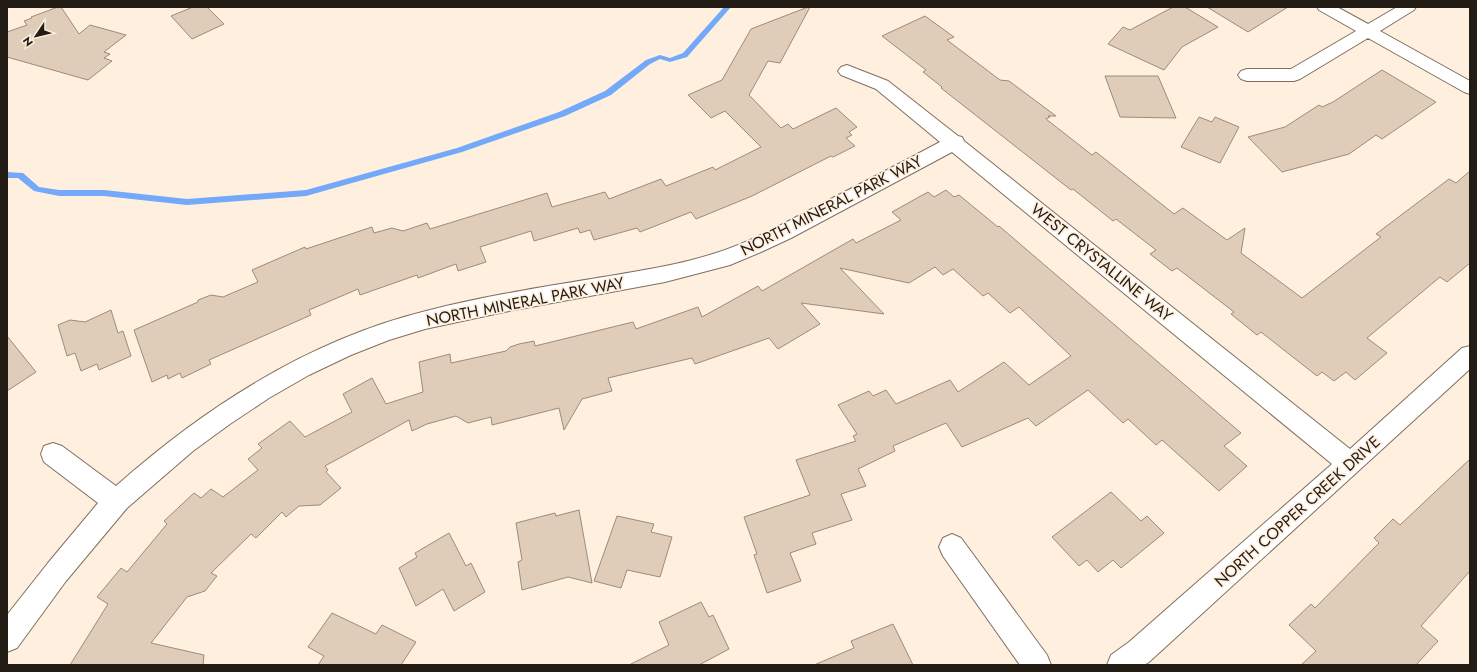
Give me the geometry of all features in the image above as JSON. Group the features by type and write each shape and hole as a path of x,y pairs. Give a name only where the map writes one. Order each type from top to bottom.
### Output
{"street":[{"path":"1324,7 1470,88"},
{"path":"1247,75 1294,74 1368,32 1408,7"},
{"name":"WEST CRYSTALLINE WAY","path":"846,71 882,85 955,142 1350,464"},
{"name":"NORTH MINERAL PARK WAY","path":"7,638 59,567 116,501 182,444 295,372 341,349 380,334 422,321 658,276 708,263 744,251 778,236 955,142"},
{"name":"NORTH COPPER CREEK DRIVE","path":"1121,665 1139,652 1470,355"},
{"path":"53,454 116,501"},
{"path":"952,547 1037,665"}],"building":[{"path":"61,7 79,34 90,25 126,35 104,52 110,54 104,58 112,61 88,80 7,57 7,32 27,25 24,21 32,18 31,17"},
{"path":"193,7 207,7 224,24 192,39 171,16"},
{"path":"810,7 780,63 768,61 749,95 781,128 788,124 793,129 836,108 857,127 849,132 852,135 846,138 855,146 833,157 831,156 752,196 696,219 691,212 640,232 637,228 594,240 590,230 580,233 578,228 534,241 531,231 480,247 486,262 458,271 456,264 418,278 417,275 360,295 358,289 309,310 311,315 209,360 211,364 182,378 180,373 168,379 167,375 152,382 134,330 198,302 198,300 211,295 223,297 258,282 252,270 305,247 306,249 372,227 374,233 392,228 403,231 427,223 430,229 547,193 552,207 605,192 609,199 661,179 666,186 713,167 715,170 761,147 725,111 711,118 688,95 722,80 751,29"},
{"path":"1173,7 1185,7 1218,27 1182,47 1164,70 1108,44 1123,27 1130,30"},
{"path":"1207,7 1288,7 1248,32"},
{"path":"925,16 954,37 947,40 1000,80 1009,81 1056,116 1048,116 1050,117 1046,119 1092,155 1096,152 1174,214 1183,208 1227,240 1245,228 1241,253 1302,298 1381,237 1376,234 1449,179 1456,183 1470,171 1470,263 1447,282 1440,277 1367,338 1387,353 1355,380 1346,372 1334,381 1322,372 1317,376 1261,332 1257,335 1231,314 1234,312 1177,268 1172,271 1150,254 1156,250 1116,219 1113,221 1073,189 1071,190 941,88 942,87 923,72 926,70 882,36"},
{"path":"1382,70 1436,102 1382,139 1376,135 1349,154 1282,172 1248,137 1285,127 1319,105 1322,107 1333,102"},
{"path":"1105,76 1158,76 1176,118 1120,117"},
{"path":"1199,117 1212,122 1215,117 1239,127 1220,163 1181,147"},
{"path":"946,190 954,197 959,195 998,227 999,226 1241,433 1224,446 1247,466 1219,491 1162,440 1156,445 1128,419 1123,423 1088,390 1036,426 1028,418 962,447 946,423 893,446 895,451 858,469 866,486 841,494 852,520 812,533 816,544 790,553 801,581 767,593 754,555 757,554 744,517 810,495 796,460 856,441 853,436 857,434 838,405 869,391 873,396 886,390 896,404 950,380 958,392 1004,362 1029,385 1071,356 1019,307 1010,313 988,293 983,296 953,269 943,275 935,267 909,283 840,268 884,314 801,303 820,324 778,349 769,338 695,364 692,358 608,378 612,391 582,399 564,430 559,408 492,425 491,417 468,423 456,416 427,424 412,431 409,420 325,466 328,470 326,472 341,488 320,505 299,506 286,517 282,512 256,538 251,534 211,573 217,576 205,591 187,597 151,643 204,655 203,665 70,665 108,604 97,597 121,568 127,572 167,524 164,521 194,493 201,498 211,489 223,497 258,470 248,459 262,448 258,444 290,421 305,437 352,412 343,394 372,378 386,404 423,392 419,362 450,354 451,363 506,351 510,347 519,344 534,341 535,346 633,322 636,329 698,307 702,317 758,286 762,291 853,239 856,243 901,220 892,212 928,192 934,197"},
{"path":"111,310 118,333 123,331 131,356 99,370 97,364 81,371 75,353 67,356 58,325 70,320 85,322"},
{"path":"7,336 36,372 7,391"},
{"path":"1470,459 1470,571 1421,626 1438,641 1416,665 1301,665 1316,651 1289,625 1311,604 1315,608 1379,543 1374,538 1393,519 1400,525"},
{"path":"1111,492 1141,521 1147,516 1164,533 1121,568 1113,560 1098,572 1087,560 1079,566 1052,537"},
{"path":"579,510 592,583 568,577 522,590 518,562 522,560 516,523 555,513 556,516"},
{"path":"617,516 654,524 651,532 672,537 660,577 627,570 621,588 594,581"},
{"path":"449,533 466,566 471,563 485,592 454,611 443,589 416,606 399,568 417,557 415,553"},
{"path":"701,602 709,617 713,615 729,649 699,665 629,665 669,645 659,622"},
{"path":"332,613 376,634 382,625 416,642 401,665 318,665 324,656 308,647"},
{"path":"893,624 913,665 814,665 854,648 851,641"}],"waterway":[{"path":"7,175 20,175 37,189 59,193 104,193 187,202 306,193 459,150 562,114 608,93 648,62 660,57 670,60 685,55 728,7"}]}
